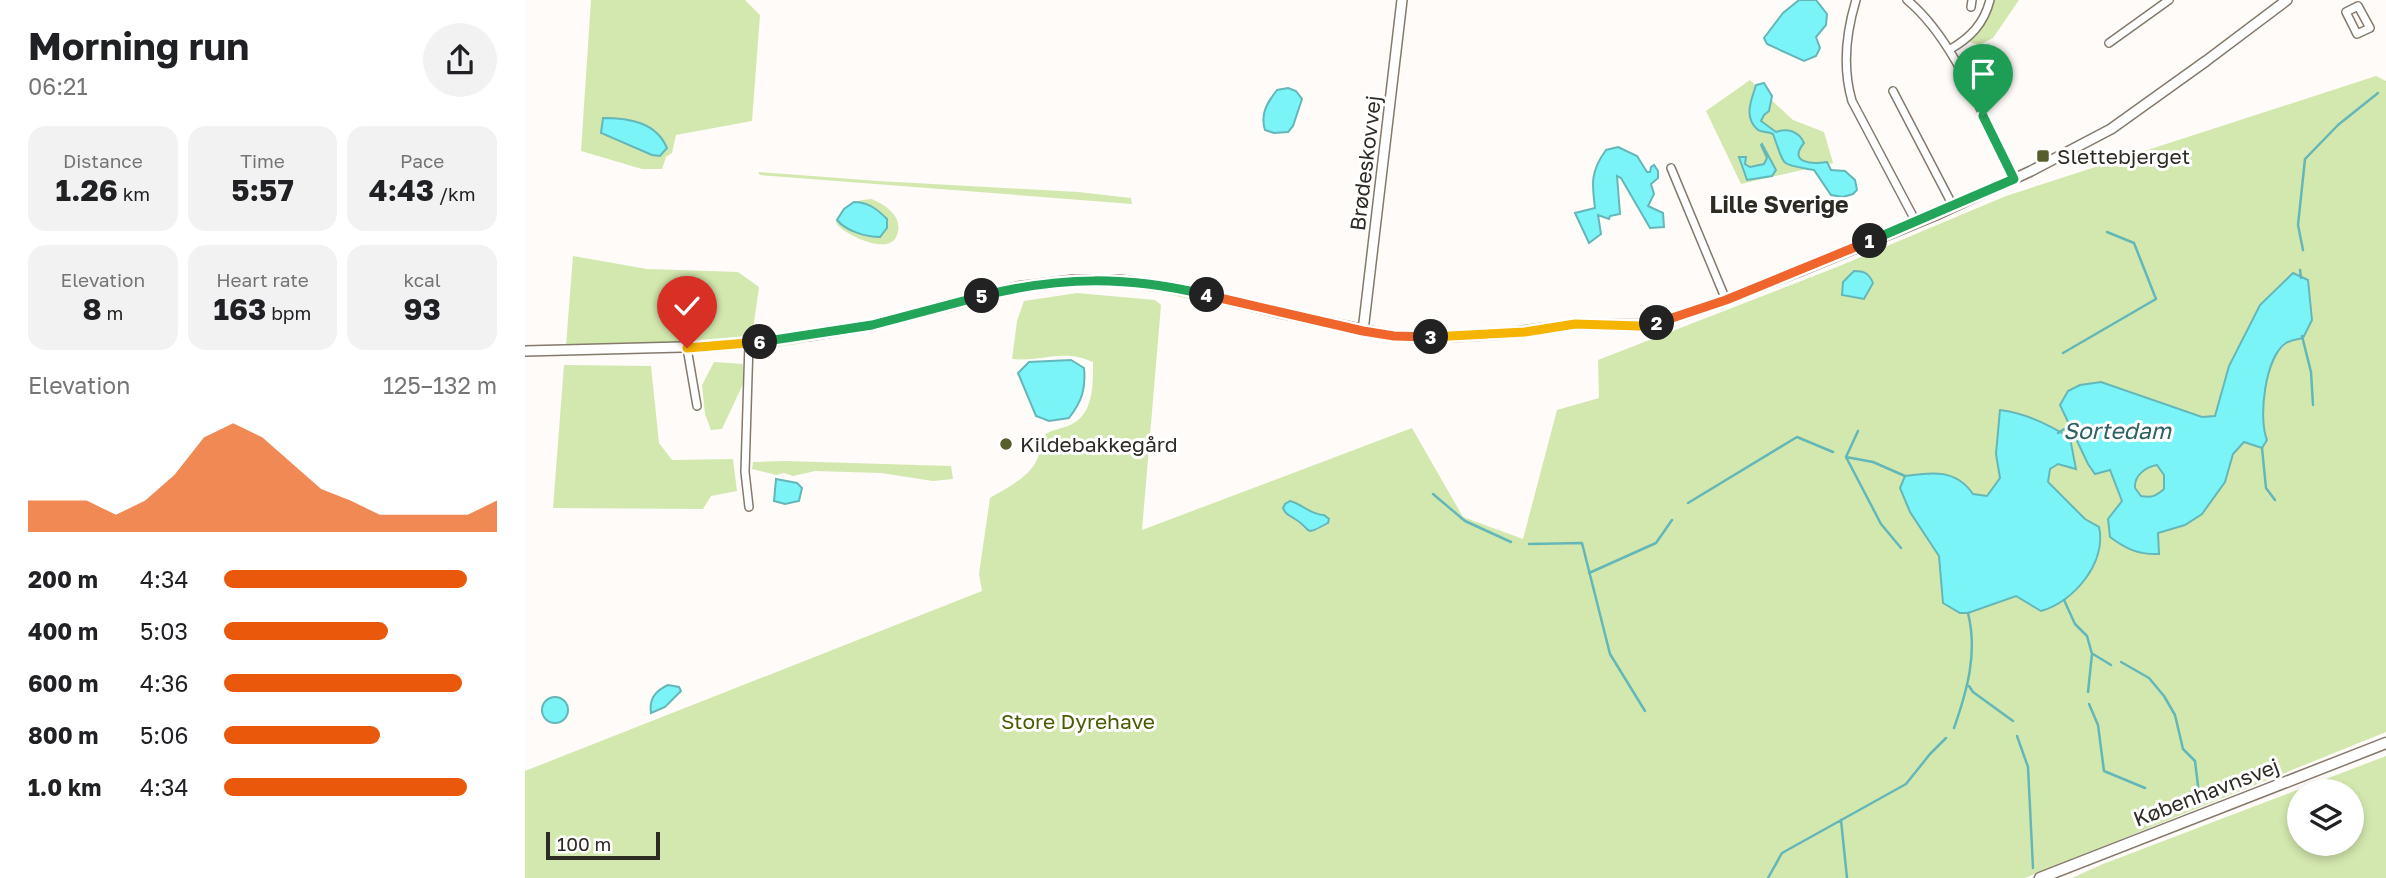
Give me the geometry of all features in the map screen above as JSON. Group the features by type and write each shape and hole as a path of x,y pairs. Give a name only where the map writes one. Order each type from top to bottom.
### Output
{"main road":[{"name":"Københavnsvej","path":"2040,878 2386,743"}],"street":[{"name":"Brødeskovvej","path":"1363,331 1402,0"},
{"path":"1856,0 1846,51 1846,81 1852,100 1916,222"},
{"path":"1907,0 1933,26 1949,50 2014,179"},
{"path":"1949,50 1963,42 1980,25 1990,0"},
{"path":"2109,43 2169,0"},
{"path":"525,351 750,344 872,325 1017,287 1075,280 1119,280 1178,288 1394,336 1447,337 1525,332 1575,324 1650,325 1726,300 2014,179 2111,129 2287,0"},
{"path":"2349,0 2353,8"},
{"path":"1893,91 1953,206"},
{"path":"1671,168 1726,300"},
{"path":"749,507 745,472 750,344"},
{"path":"687,348 697,405"}],"green space":[{"path":"591,0 745,0 760,15 752,121 676,135 672,153 666,157 662,169 642,169 581,151"},
{"path":"1995,0 2019,0 1993,38 1979,45 1969,42 1991,12"},
{"name":"Store Dyrehave","path":"2376,76 2386,81 2386,732 2025,878 525,878 525,771 982,591 979,574 990,498 1015,483 1031,469 1039,453 1042,438 1079,419 1085,413 1091,397 1093,362 1072,356 1012,359 1017,321 1024,301 1077,293 1155,300 1161,305 1142,530 1412,428 1463,517 1523,539 1557,410 1599,398 1598,360 1837,267 2006,196","holes":["2308,331 2285,345 2272,363 2266,385 2263,431 2244,442 2233,454 2225,482 2185,525 2157,533 2145,554 2124,547 2110,537 2108,519 2122,502 2110,469 2088,464 2086,459 2202,417 2216,416 2229,366","2069,438 2075,469 2058,464 2050,468 2048,482 2085,520 2099,527 2041,611 2016,596 1968,613 1943,603 1939,556 1910,511 1901,488 1987,496 2000,478 1996,454","1297,503 1324,515 1328,524 1317,530 1304,529 1283,508"]},
{"path":"1750,80 1793,120 1824,132 1833,163 1741,184 1706,111"},
{"path":"758,172 1078,192 1131,198 1132,204 760,175"},
{"path":"871,199 882,204 896,217 896,237 890,243 877,244 861,239 846,232 836,223 849,205"},
{"path":"573,256 647,269 738,272 759,287 752,337 686,343 566,345"},
{"path":"1126,285 1175,291 1329,329 1167,294 1126,288"},
{"path":"1010,293 1013,295 891,325"},
{"path":"880,328 819,340 754,350"},
{"path":"714,362 743,364 743,384 722,429 711,430 705,414 702,385"},
{"path":"564,365 651,366 659,443 672,460 733,459 737,491 711,496 703,509 553,508"},
{"path":"753,462 951,466 953,479 933,481 881,473 815,471 793,476 752,469"},
{"path":"2157,465 2164,475 2164,489 2154,496 2141,496 2135,488 2136,479 2145,470"},
{"path":"2386,756 2386,878 2072,878 2287,794 2287,856 2364,856 2364,779 2326,779"}],"water":[{"path":"1799,0 1816,0 1827,14 1826,25 1816,37 1820,48 1816,56 1804,61 1767,44 1764,38 1783,13"},
{"path":"1764,83 1772,96 1769,111 1761,121 1776,132 1784,130 1796,133 1804,143 1800,150 1800,159 1816,163 1827,162 1831,170 1845,171 1855,180 1857,190 1853,194 1843,197 1831,195 1814,170 1785,162 1773,134 1759,130 1753,124 1749,113 1751,102 1756,85"},
{"path":"1288,88 1296,91 1302,99 1293,126 1288,132 1274,133 1265,130 1263,119 1267,104 1277,90"},
{"path":"603,118 641,123 656,132 667,148 660,156 652,155 601,133"},
{"path":"1762,144 1776,170 1772,176 1747,180 1739,157 1746,157 1745,164 1750,167 1764,164 1767,158"},
{"path":"1618,147 1637,156 1647,172 1650,172 1654,165 1658,171 1658,178 1651,184 1654,194 1648,206 1663,213 1664,227 1650,228 1621,178 1617,176 1620,214 1610,216 1609,219 1598,215 1601,234 1589,243 1575,213 1595,208 1593,185 1597,165 1606,150"},
{"path":"854,202 872,207 887,219 887,228 880,237 857,233 837,220 844,209"},
{"path":"1854,271 1866,273 1873,283 1864,299 1842,295 1843,282"},
{"name":"Sortedam","path":"2293,273 2308,280 2312,320 2303,338 2286,343 2279,350 2268,374 2263,418 2267,440 2262,448 2244,442 2233,454 2225,482 2202,514 2185,525 2158,533 2159,554 2139,552 2122,545 2110,537 2108,519 2122,501 2110,470 2095,474 2088,464 2060,405 2068,391 2080,385 2101,382 2202,417 2215,416 2229,366 2260,305","holes":["2157,465 2164,475 2164,489 2156,495 2141,496 2135,488 2141,472 2149,468"]},
{"path":"1071,360 1084,368 1084,389 1073,412 1069,418 1049,421 1036,416 1018,373 1029,362"},
{"name":"Sortedam","path":"2000,410 2037,420 2070,438 2076,469 2058,464 2050,469 2048,482 2085,519 2099,527 2098,554 2093,567 2076,590 2053,606 2041,611 2016,596 1968,613 1960,613 1943,603 1939,556 1910,512 1900,488 1905,476 1934,473 1951,476 1973,494 1987,496 2000,478 1996,454"},
{"path":"776,479 797,483 802,488 799,501 785,504 774,501"},
{"path":"1290,501 1324,515 1329,519 1328,523 1308,530 1284,510 1285,504"},
{"path":"668,685 679,687 681,691 665,707 651,713 654,696"},
{"path":"555,697 564,701 568,710 564,719 555,723 546,719 542,710 546,701"}],"waterway":[{"path":"2303,250 2298,225 2305,159 2338,125 2378,93"},
{"path":"2063,353 2156,299 2134,243 2107,232"},
{"path":"2300,270 2301,278"},
{"path":"2302,336 2311,372 2313,405"},
{"path":"2058,433 2072,424"},
{"path":"1846,457 1858,431"},
{"path":"1688,503 1797,437 1833,452"},
{"path":"2262,448 2266,488 2275,500"},
{"path":"1846,457 1881,524 1901,548"},
{"path":"1846,457 1873,462 1905,476"},
{"path":"1433,494 1465,521 1511,542"},
{"path":"1589,573 1656,543 1672,520"},
{"path":"1529,544 1582,543 1610,654 1645,711"},
{"path":"2064,600 2075,624 2087,636 2092,654 2088,692"},
{"path":"1954,728 1970,672 1972,643 1968,613"},
{"path":"2093,654 2111,665"},
{"path":"2121,662 2149,678 2175,715 2183,749 2195,761 2200,802"},
{"path":"1969,686 1973,692 2013,721"},
{"path":"2089,704 2098,725 2104,771 2145,788"},
{"path":"2017,736 2028,767 2033,868"},
{"path":"1768,878 1782,853 1906,784 1946,738"},
{"path":"1841,820 1847,878"}],"place":[{"name":"Slettebjerget","path":"2043,156"},
{"name":"Kildebakkegård","path":"1006,444"}],"district":[{"name":"Lille Sverige","path":"1779,204"}],"route":[{"path":"687,348 750,344 872,325 1017,287 1075,280 1119,280 1178,288 1276,312 1394,336 1501,334 1592,323 1650,325 1668,321 1798,272 1936,215 2014,179 1983,116"}]}
